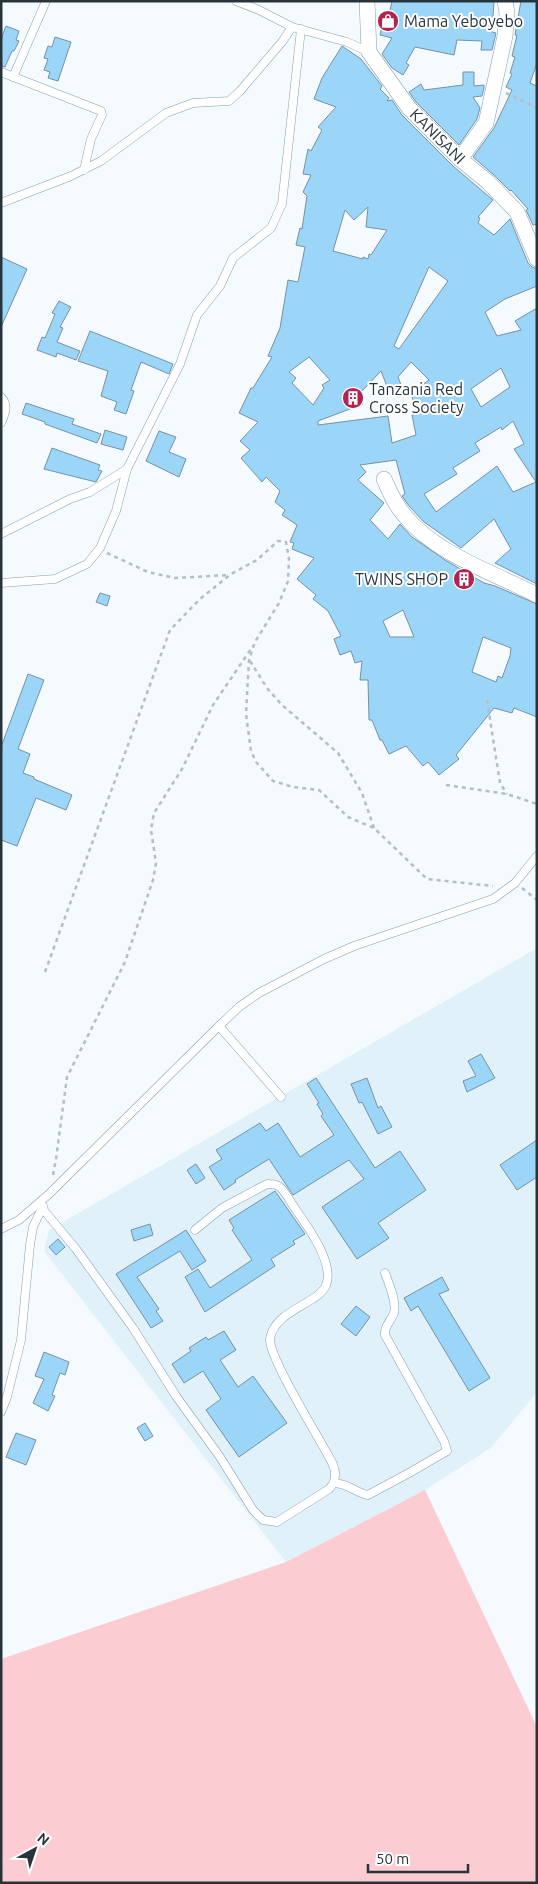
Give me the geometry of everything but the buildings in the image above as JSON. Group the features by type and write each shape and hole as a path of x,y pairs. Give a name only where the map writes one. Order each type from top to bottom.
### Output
{"street":[{"path":"367,1 369,52"},
{"path":"460,159 486,123 505,36 507,13 505,1"},
{"name":"KANISANI","path":"369,52 409,108 517,212 537,259"},
{"path":"384,479 396,504 420,531 460,558 537,595"}],"lane":[{"path":"13,77 46,1"},
{"path":"236,1 259,10 292,27 347,42 369,52"},
{"path":"1,203 84,170 108,156 166,113 193,103 229,101 233,99 282,42 292,27"},
{"path":"1,583 55,579 87,564 100,548 116,511 127,469 180,364 197,314 220,286 233,258 271,228 282,204 301,29"},
{"path":"1,72 101,111 102,115 91,140 84,170"},
{"path":"1,397 6,402 1,423"},
{"path":"1,534 70,499 90,492 127,469"},
{"path":"1,1229 19,1220 48,1195 219,1026 239,1007 259,992 354,946 480,905 493,899 515,883 537,856"},
{"path":"219,1026 281,1097"},
{"path":"42,1208 76,1249 133,1328 176,1396 220,1457 253,1510 263,1520 277,1522 321,1496 334,1483 335,1469 272,1353 270,1341 272,1331 279,1322 294,1309 320,1294 326,1286 328,1272 325,1260 315,1239 282,1188 275,1184 267,1184 222,1208 195,1230"},
{"path":"1,1412 7,1397 21,1340 33,1227 48,1195"},
{"path":"334,1483 349,1486 362,1494 368,1495 447,1451 444,1441 385,1335 386,1326 394,1314 395,1306 386,1273"}],"path":[{"path":"493,88 537,108"},
{"path":"46,972 170,630 200,599 231,574 257,560 278,541 286,542 289,559 288,581 279,603 213,705 182,768 154,813 151,830 156,863 153,880 125,962 67,1078 56,1159 48,1195"},
{"path":"100,548 148,572 175,578 231,574"},
{"path":"255,642 249,660 246,714 251,751 256,762 273,781 293,787 319,790 348,817 374,828 427,879 482,884 507,889"},
{"path":"249,660 267,688 282,705 338,754 362,793 374,828"},
{"path":"487,700 500,783 507,794"},
{"path":"446,785 507,794 537,804"},
{"path":"515,883 537,900"}],"shaded area":[{"path":"537,948 537,1392 491,1448 425,1490 286,1562 44,1251 49,1230"},
{"path":"425,1490 537,1727 537,1883 1,1883 1,1659 286,1562"}],"place":[{"name":"Mama Yeboyebo","path":"388,21"},
{"name":"Tanzania Red Cross Society","path":"353,398"},
{"name":"TWINS SHOP","path":"464,579"}]}
